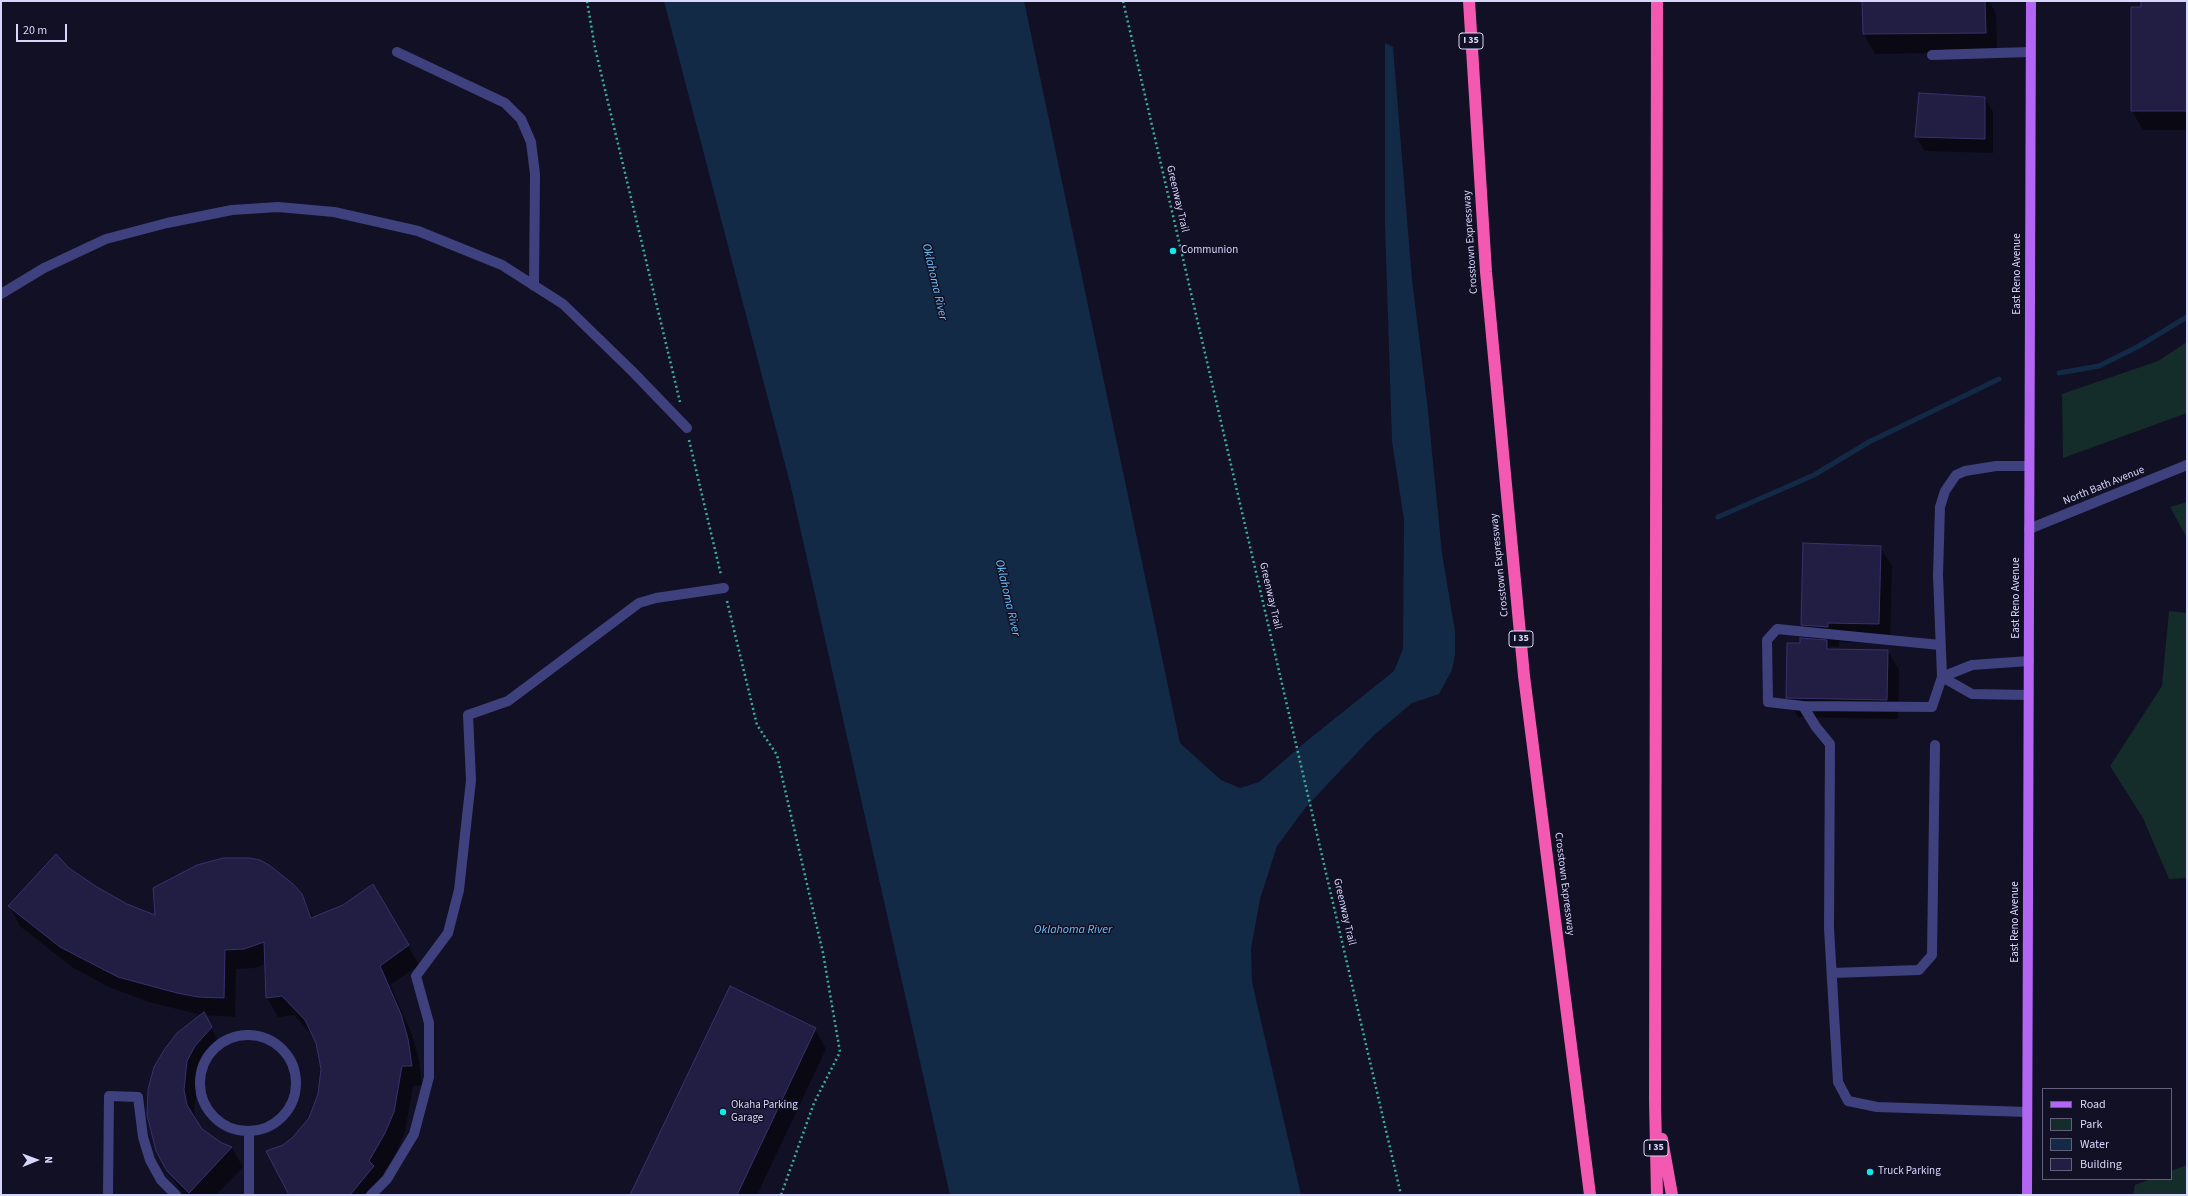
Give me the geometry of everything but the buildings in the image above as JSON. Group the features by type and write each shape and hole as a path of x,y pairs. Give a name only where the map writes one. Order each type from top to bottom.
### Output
{"highway":[{"name":"Crosstown Expressway","path":"1469,1 1487,280 1524,676 1590,1195"},
{"name":"I 35","path":"1658,1 1655,1100 1658,1195"},
{"path":"1655,1100 1672,1195"}],"main road":[{"name":"East Reno Avenue","path":"2027,1195 2031,1"}],"street":[{"path":"397,52 505,102 521,119 531,142 535,174 534,286"},
{"path":"1932,55 2030,52"},
{"path":"1,294 44,268 106,239 166,223 232,210 278,207 334,212 418,231 502,265 563,304 632,371 686,428"},
{"name":"North Bath Avenue","path":"2029,529 2187,465"},
{"path":"1940,642 1777,629 1766,640 1768,702 1803,706 1932,707 1942,677 1938,575 1940,507 1945,491 1956,475 1965,471 1996,466 2029,466"},
{"path":"371,1195 387,1178 414,1134 429,1077 429,1024 416,976 448,933 459,890 471,780 468,715 508,702 639,603 656,598 724,588"},
{"path":"1942,677 1972,665 2029,661"},
{"path":"1942,677 1972,694 2028,696"},
{"path":"1803,706 1816,727 1830,744 1829,928 1838,1082 1848,1101 1877,1107 2027,1112"},
{"path":"1832,973 1919,970 1932,955 1935,745"},
{"path":"237,1035 254,1035 270,1039 283,1049 292,1063 296,1079 295,1096 288,1111 276,1123 261,1130 249,1132 231,1129 217,1121 207,1109 201,1095 199,1080 203,1064 211,1051 223,1041 237,1035"},
{"path":"108,1195 109,1096 138,1097 143,1138 150,1160 161,1180 176,1195"},
{"path":"249,1132 249,1195"}],"path":[{"name":"Greenway Trail","path":"1123,1 1401,1195"}],"green space":[{"path":"2187,342 2187,413 2063,458 2062,394 2158,361"},
{"path":"2187,502 2187,538 2170,507"},
{"path":"2169,611 2187,613 2187,878 2169,879 2143,818 2110,766 2162,686"},
{"path":"2187,1165 2187,1195 2133,1195 2135,1185 2148,1180 2172,1180 2172,1171"}],"water":[{"name":"Oklahoma River","path":"664,1 1024,1 1180,743 1221,780 1240,788 1259,782 1308,740 1394,671 1403,649 1404,520 1392,441 1385,226 1385,43 1393,47 1412,280 1427,402 1442,553 1455,632 1455,654 1452,670 1439,694 1412,703 1373,736 1306,807 1277,846 1260,899 1251,949 1252,982 1301,1195 950,1195 790,483"}],"waterway":[{"path":"2059,373 2099,366 2139,346 2187,317"},
{"path":"1718,517 1814,475 1869,442 1999,379"}],"place":[{"name":"Communion","path":"1173,251"},
{"name":"Okaha Parking Garage","path":"723,1112"},
{"name":"Truck Parking","path":"1870,1172"}]}
